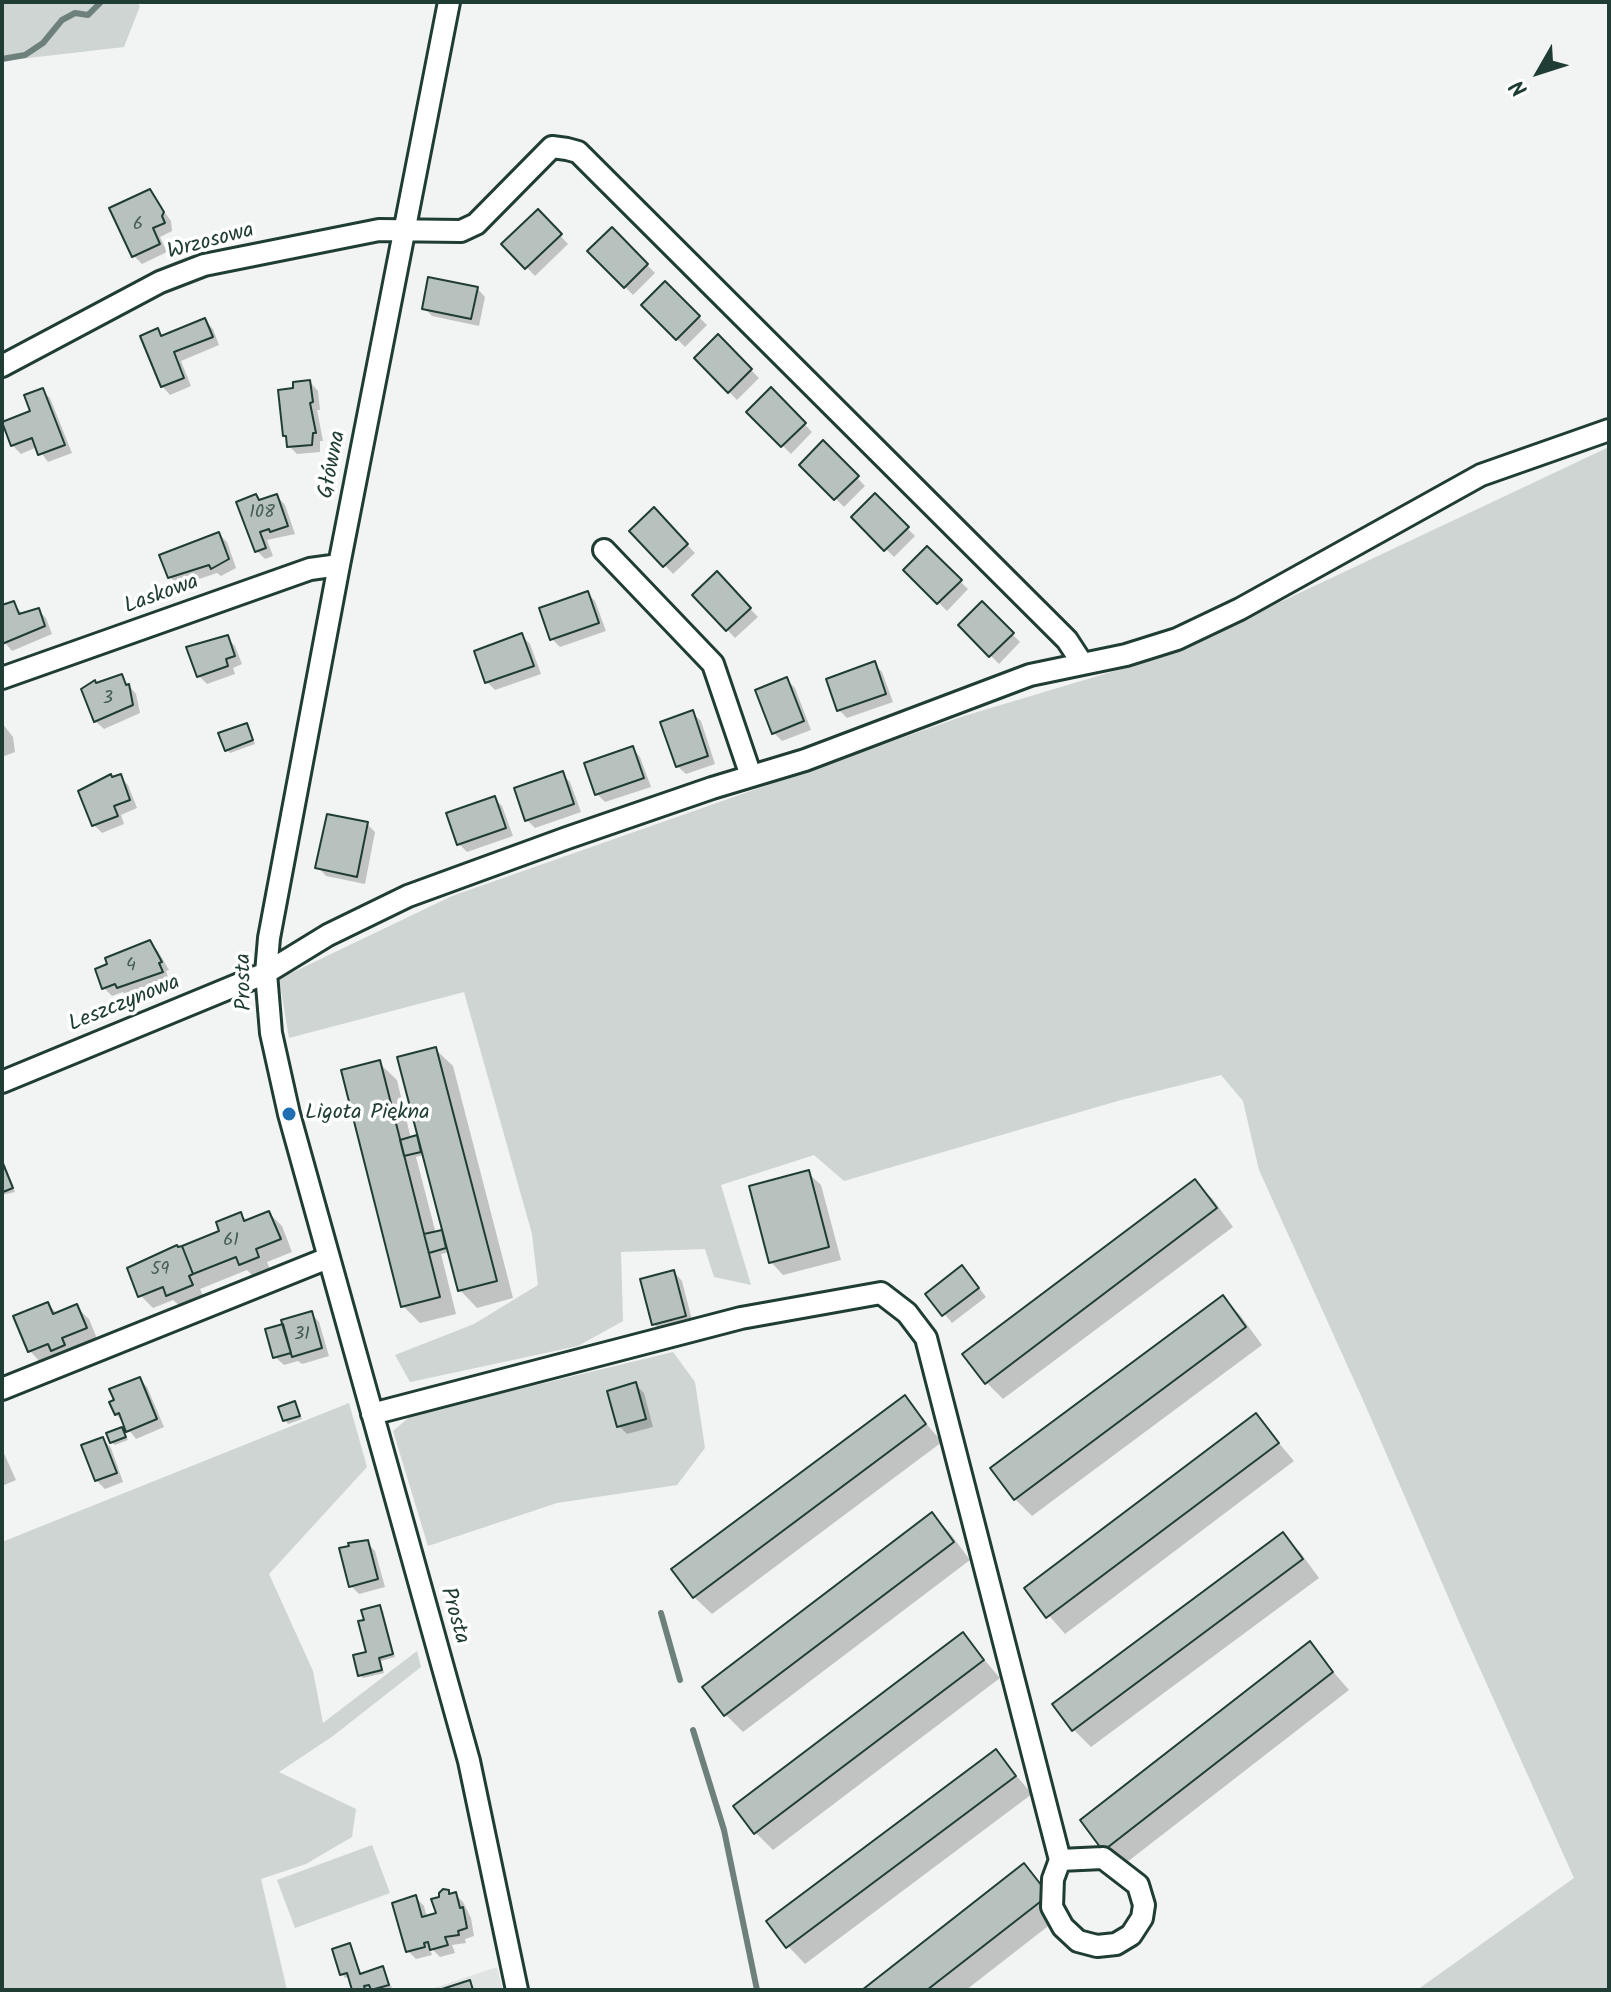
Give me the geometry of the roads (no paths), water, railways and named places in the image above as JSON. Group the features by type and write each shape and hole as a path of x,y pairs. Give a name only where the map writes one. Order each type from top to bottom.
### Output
{"street":[{"name":"Główna","path":"269,938 449,2"},
{"name":"Wrzosowa","path":"2,366 160,282 204,265 379,230 461,231 476,224 552,147 578,152 1067,640 1082,663"},
{"name":"Leszczynowa","path":"2,1082 266,973 328,935 396,901 567,838 805,760 1030,675 1151,647 1207,626 1481,475 1609,430"},
{"path":"604,550 713,664 751,776"},
{"name":"Laskowa","path":"2,678 310,569 339,565"},
{"name":"Prosta","path":"269,938 266,973 273,1046 289,1114 469,1761 517,1990"},
{"path":"2,1389 328,1258"},
{"path":"372,1414 741,1318 881,1293 907,1313 926,1338 1060,1860 1053,1879 1052,1907 1063,1927 1078,1941 1097,1946 1116,1944 1131,1935 1142,1918 1144,1905 1138,1885 1103,1858 1060,1860"}],"waterway":[{"path":"2,59 25,55 43,43 62,20 75,13 88,15 101,2"},
{"path":"661,1613 680,1680"},
{"path":"693,1730 724,1830 757,1990"}],"place":[{"name":"Ligota Piękna","path":"289,1114"}]}
